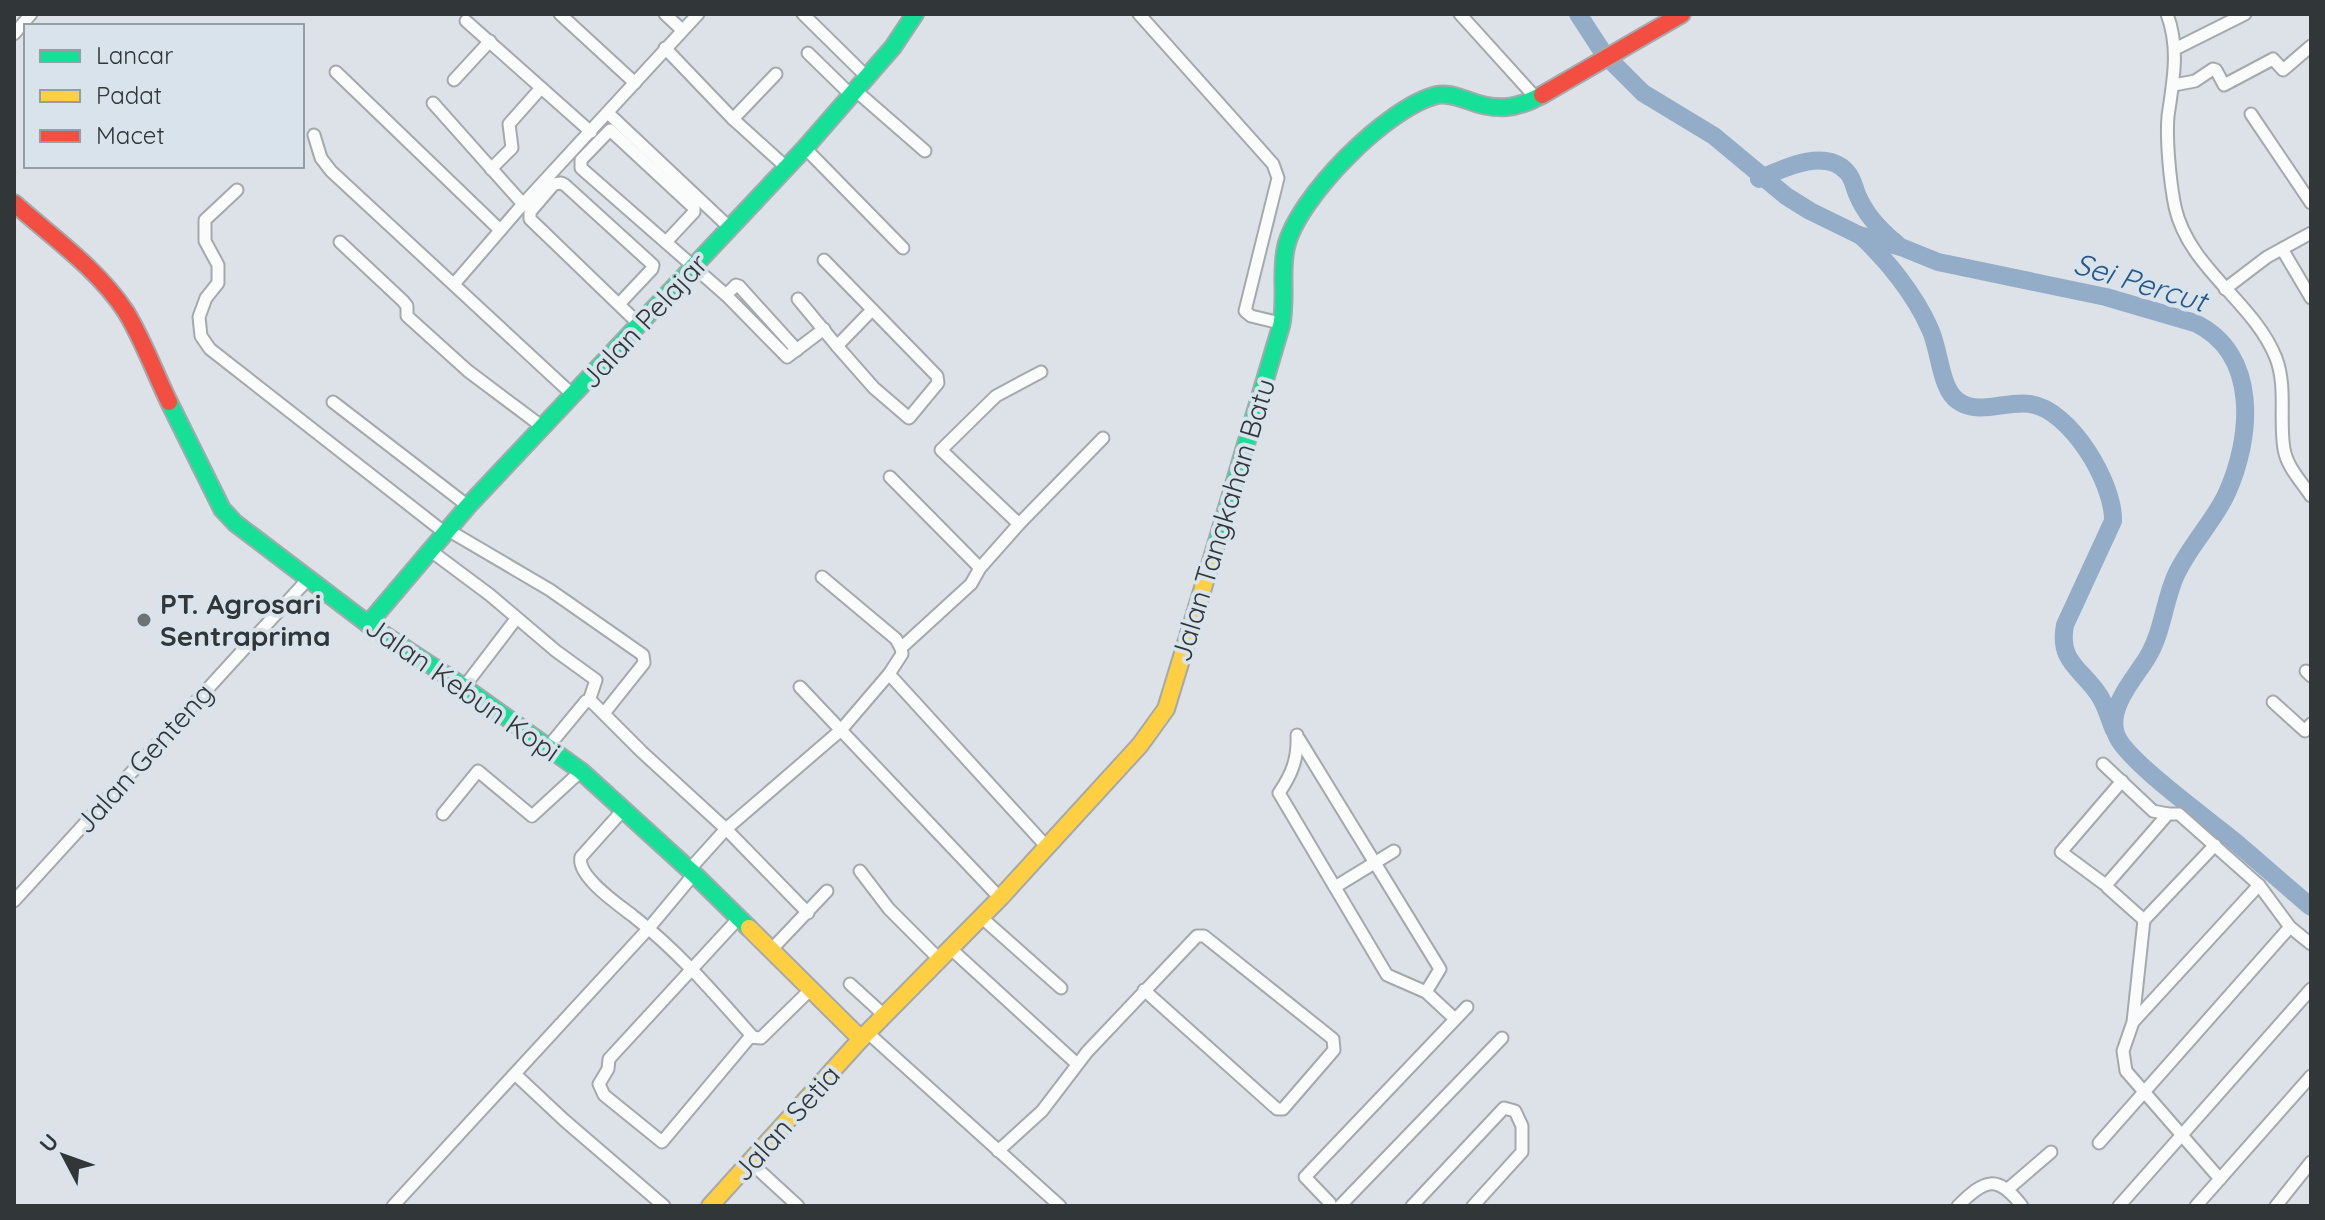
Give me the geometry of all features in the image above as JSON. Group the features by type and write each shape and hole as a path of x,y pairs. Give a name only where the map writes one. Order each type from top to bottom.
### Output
{"street":[{"path":"14,34 31,14"},
{"path":"560,14 635,83"},
{"path":"665,14 682,30"},
{"path":"454,284 523,204 698,14"},
{"path":"803,14 867,77"},
{"name":"Jalan Pelajar","path":"368,624 468,506 805,148 900,38 915,14"},
{"path":"1139,14 1273,164 1278,178 1245,311 1251,316 1280,323"},
{"path":"1460,14 1536,98"},
{"name":"Jalan Tangkahan Batu","path":"864,1036 1000,898 1140,745 1166,709 1274,353 1285,304 1285,246 1292,227 1308,202 1371,135 1402,113 1435,96 1448,94 1498,110 1528,103 1682,14"},
{"path":"2167,14 2175,49 2174,85 2168,119 2176,209 2187,237 2225,289 2263,332 2276,357 2281,374 2284,449 2290,466 2311,496"},
{"path":"2175,49 2245,14"},
{"path":"466,21 591,132"},
{"path":"454,80 490,41"},
{"path":"2174,85 2195,81 2213,69 2224,85 2273,59 2283,70 2311,46"},
{"path":"665,48 733,119 786,167"},
{"path":"808,53 925,151"},
{"path":"336,72 500,230"},
{"path":"733,119 776,74"},
{"path":"491,169 512,148 509,124 541,88"},
{"path":"433,103 523,204"},
{"path":"608,113 730,228"},
{"path":"2251,114 2311,203"},
{"path":"666,242 694,212 694,208 610,130 581,160 581,168 726,295 736,285 739,286 792,354 824,329"},
{"path":"314,135 321,158 331,171 574,396"},
{"path":"805,148 903,248"},
{"path":"619,304 653,265 565,185 554,184 530,212 530,219 640,325"},
{"path":"237,190 205,220 205,241 218,265 218,283 206,298 199,317 201,336 210,349 447,532 550,590 643,655 644,663 605,712"},
{"name":"Jalan Kebun Kopi","path":"14,203 104,285 126,313 222,509 235,523 368,624 464,687 581,771 691,872 810,990 864,1036"},
{"path":"2225,289 2282,249 2311,233"},
{"path":"340,242 403,301 407,306 407,316 468,371 544,428"},
{"path":"2282,249 2311,298"},
{"path":"798,299 874,388 909,418 933,391 938,383 937,376 824,260"},
{"path":"837,346 872,310"},
{"path":"1019,524 941,450 996,396 1041,372"},
{"path":"333,402 468,506"},
{"path":"901,648 971,584 980,568 1019,524 1103,438"},
{"path":"890,477 980,568"},
{"path":"431,551 596,680 589,701 548,747"},
{"path":"393,1206 649,928 726,829 841,730 889,674 902,654 896,639 822,577"},
{"name":"Jalan Genteng","path":"14,901 308,579"},
{"path":"464,687 516,619"},
{"path":"889,674 1046,846"},
{"path":"800,687 1000,898"},
{"path":"589,701 605,712 642,752 726,829 808,913"},
{"path":"2273,702 2305,731 2311,724"},
{"path":"1426,992 1440,969 1297,735 1298,752 1292,774 1279,793 1387,975 1426,992 1455,1019"},
{"path":"2103,764 2153,811 2179,814 2215,845 2259,885 2290,927 2311,944"},
{"path":"443,814 478,771 532,816 581,771"},
{"path":"2122,781 2061,852 2107,886 2144,920"},
{"path":"623,810 579,863 598,888 649,928 692,968 752,1036 761,1038 810,990"},
{"path":"2107,886 2168,814"},
{"path":"2215,845 2144,920 2133,1022 2123,1051 2126,1071 2220,1179"},
{"path":"1335,887 1394,851"},
{"path":"860,871 889,909 1077,1064"},
{"path":"2133,1022 2259,885"},
{"path":"771,950 827,891"},
{"path":"981,917 1061,988"},
{"path":"738,919 609,1059 608,1071 599,1084 601,1091 661,1143 752,1036"},
{"path":"2099,1143 2290,927"},
{"path":"998,1151 1042,1111 1077,1064 1144,990 1197,936 1204,936 1295,1011 1328,1033 1333,1039 1334,1050 1283,1109 1277,1109 1144,990"},
{"path":"850,984 884,1015"},
{"path":"2119,1206 2311,989"},
{"path":"1467,1007 1305,1177 1333,1205 1502,1038"},
{"path":"864,1036 1060,1206"},
{"name":"Jalan Setia","path":"713,1205 864,1036"},
{"path":"515,1074 664,1206"},
{"path":"2196,1206 2311,1076"},
{"path":"1412,1206 1504,1108 1509,1108 1515,1111 1522,1126 1522,1152 1473,1206"},
{"path":"2008,1189 2051,1152"},
{"path":"750,1162 798,1206"},
{"path":"2276,1206 2311,1162"},
{"path":"1958,1206 1988,1183 1999,1183 2008,1189 2022,1206"}],"waterway":[{"name":"Sei Percut","path":"1578,14 1604,54 1643,93 1714,136 1786,196 1810,211 1859,235 1938,262 2106,297 2195,323 2216,337 2231,355 2245,400 2245,424 2235,473 2220,506 2175,577 2156,639 2119,703 2114,724 2122,745 2150,773 2311,907"},
{"path":"1759,179 1803,162 1827,161 1838,165 1851,177 1869,215 1896,243"},
{"name":"Sei Percut","path":"1861,236 1891,267 1917,304 1933,338 1947,388 1958,401 1975,407 2021,403 2045,409 2074,433 2098,469 2106,487 2113,521 2065,625 2064,638 2068,656 2099,695 2114,730"}],"traffic: fast":[{"path":"368,624 468,506 805,148 893,47 915,14"},
{"path":"1216,545 1281,326 1286,247 1307,204 1370,135 1417,103 1444,95 1487,106 1505,107 1523,104 1542,95"},
{"path":"169,402 222,509 235,523 368,624 464,687 581,771 749,928"}],"traffic: slow":[{"path":"861,1039 1000,898 1140,745 1166,709 1216,545"},
{"path":"710,1206 861,1039 749,928"}],"traffic: jam":[{"path":"1542,95 1682,14"},
{"path":"14,203 74,254 115,296 138,334 169,402"}],"place":[{"name":"PT. Agrosari Sentraprima","path":"144,620"}]}
